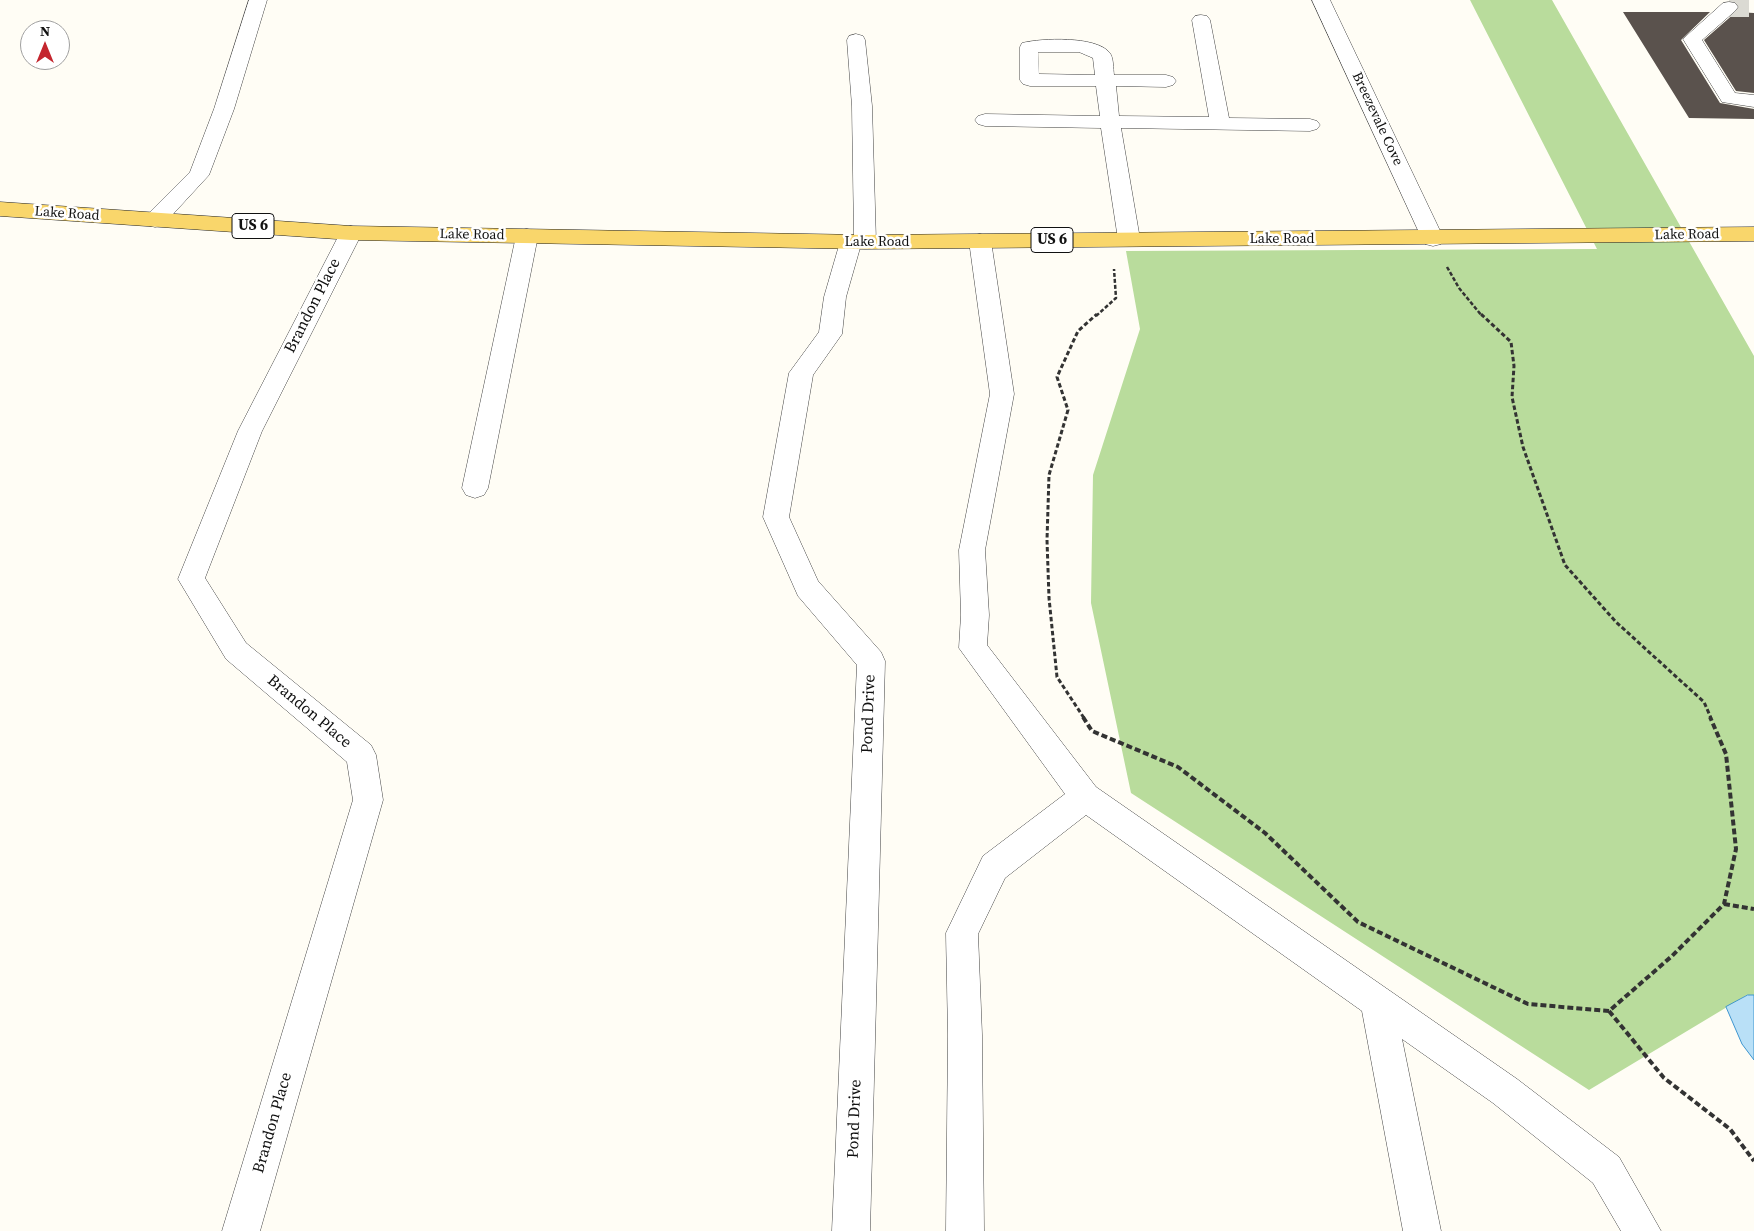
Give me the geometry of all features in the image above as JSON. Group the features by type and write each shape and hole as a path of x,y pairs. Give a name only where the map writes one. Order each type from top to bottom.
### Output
{"main road":[{"name":"Lake Road","path":"0,209 351,233 858,242 1753,236"}],"street":[{"path":"155,220 199,174 224,109 258,0"},
{"name":"Breezevale Cove","path":"1321,0 1434,239"},
{"path":"1729,7 1692,39 1729,98 1754,100"},
{"path":"1201,20 1220,123"},
{"name":"Pond Drive","path":"851,1231 871,662 808,588 776,516 801,372 830,334 834,297 858,242 862,106 856,40"},
{"path":"1129,239 1122,208 1105,82 1166,81"},
{"path":"985,120 1310,124"},
{"name":"Brandon Place","path":"241,1231 368,800 361,755 236,651 191,579 250,431 351,233"},
{"path":"475,488 527,236"},
{"path":"980,241 1002,394 972,550 975,615 973,648 1085,797 1505,1091 1606,1170 1642,1231"},
{"path":"965,1231 965,1035 962,933 994,866 1085,797"},
{"path":"1377,1000 1422,1231"}],"path":[{"path":"1446,264 1454,282 1486,321 1511,342 1514,366 1512,397 1522,447 1565,565 1616,622 1704,702 1726,754 1736,849 1724,904 1672,956 1609,1011"},
{"path":"1114,266 1116,298 1078,331 1058,376 1068,410 1050,475 1047,540 1049,598 1057,677 1092,731 1178,767 1265,833 1358,922 1528,1004 1609,1011 1664,1078 1730,1129 1754,1161"},
{"path":"1724,904 1754,909"}],"green space":[{"path":"1470,0 1552,0 1754,356 1754,995 1747,995 1589,1090 1131,793 1091,603 1093,475 1140,329 1126,251 1597,249"}],"water":[{"path":"1748,995 1754,995 1754,1060 1742,1044 1726,1007"}],"building":[{"path":"1623,12 1710,12 1681,40 1720,103 1754,109 1754,119 1689,118"},
{"path":"1736,12 1754,13 1754,93 1736,91 1704,40"}],"tunnel":[{"path":"1729,7 1754,7"}]}
